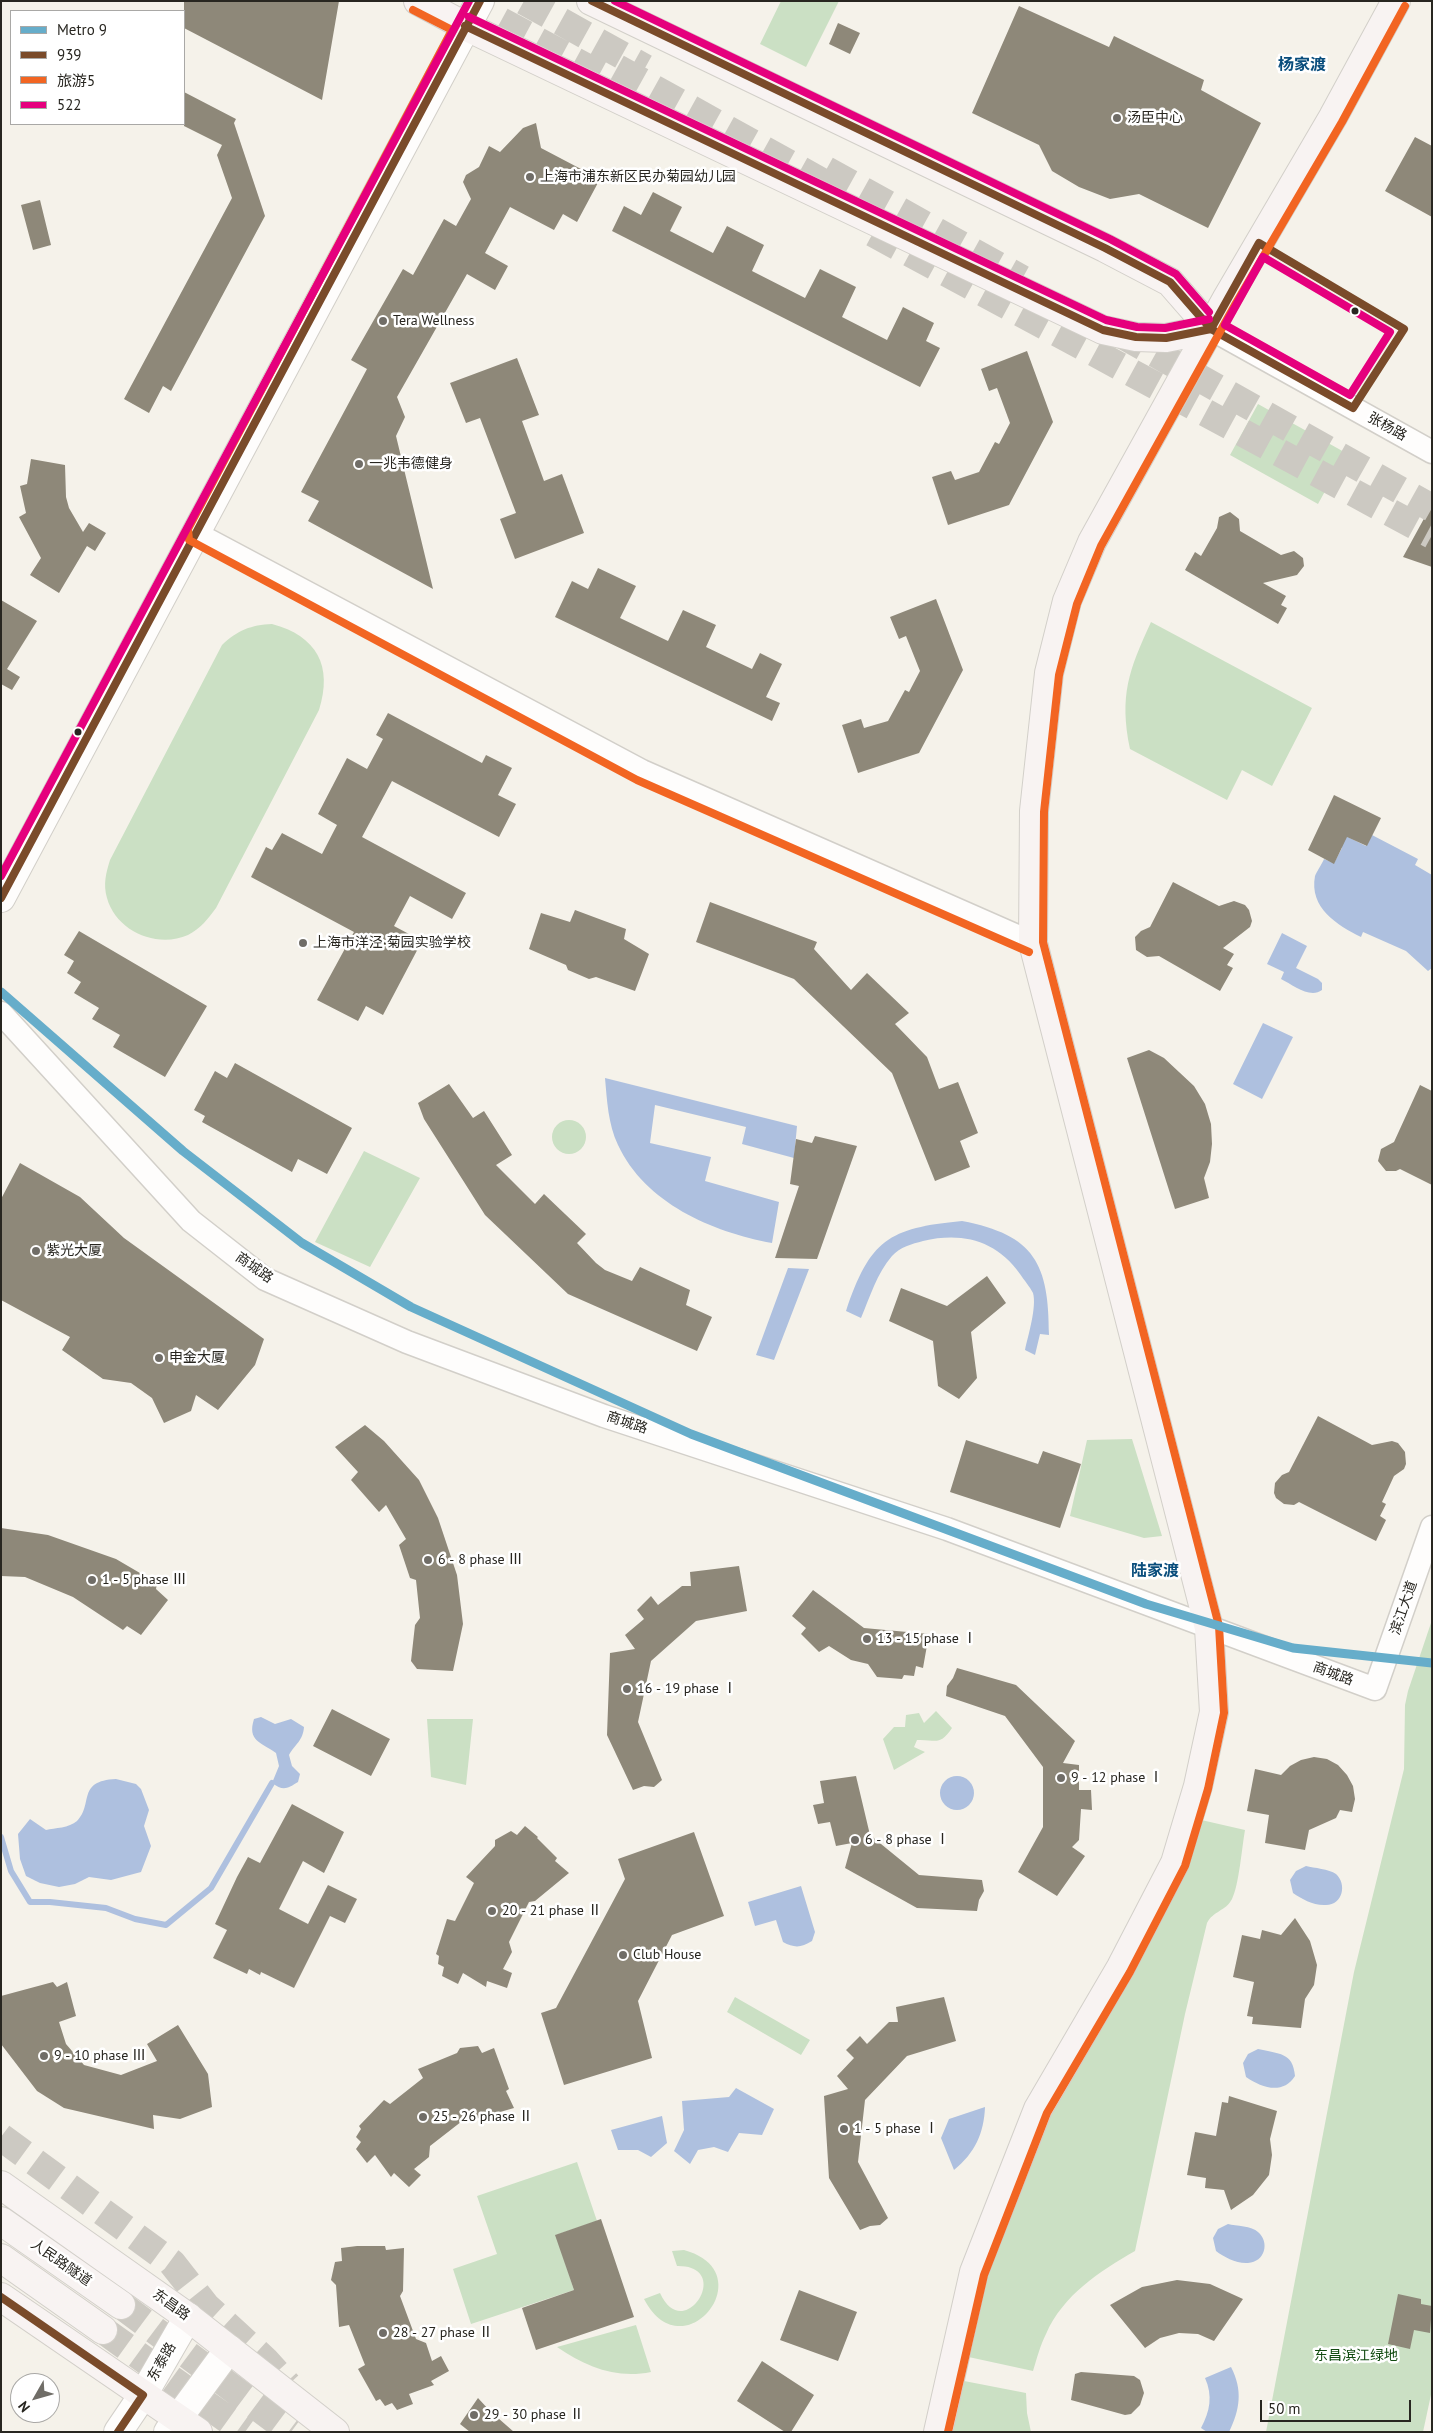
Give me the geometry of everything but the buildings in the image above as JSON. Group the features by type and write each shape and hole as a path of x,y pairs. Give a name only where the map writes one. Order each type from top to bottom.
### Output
{"main road":[{"path":"418,1 465,26 1103,330 1136,337 1166,338 1211,329"},
{"name":"张杨路","path":"591,1 1113,252 1170,282 1211,329"},
{"path":"938,2432 974,2272 1038,2109 1121,1967 1175,1863 1198,1786 1214,1712 1209,1628 1033,943 1034,810 1049,673 1068,601 1092,542 1396,1"},
{"name":"东昌路","path":"1,2184 188,2317 336,2432"},
{"name":"人民路隧道","path":"1,2221 121,2305"},
{"path":"1,2258 103,2330"},
{"path":"1,2297 143,2395 181,2427"}],"street":[{"path":"1,898 84,739 197,534 465,26 480,1"},
{"name":"张杨路","path":"1211,329 1432,452"},
{"path":"197,534 642,771 1033,943"},
{"name":"商城路","path":"1,1013 191,1221 265,1279 407,1342 596,1413 947,1529 1376,1689"},
{"name":"滨江大道","path":"1376,1689 1432,1527"},
{"name":"东泰路","path":"118,2432 143,2395 188,2317"},
{"path":"181,2427 229,2348"}],"green space":[{"path":"781,1 839,1 806,67 760,44"},
{"path":"1258,404 1346,453 1318,504 1230,455"},
{"path":"1151,622 1312,708 1272,786 1242,770 1227,800 1130,749 1126,713 1128,683 1137,654"},
{"path":"272,624 288,629 300,636 318,655 324,680 319,710 216,908 210,916 192,933 176,939 164,940 139,934 119,920 107,898 105,888 110,860 222,645 245,629"},
{"path":"569,1120 581,1125 586,1137 581,1149 569,1154 557,1149 552,1137 557,1125"},
{"path":"364,1151 420,1178 370,1267 315,1242"},
{"path":"1132,1439 1162,1536 1144,1538 1070,1516 1087,1440"},
{"name":"东昌滨江绿地","path":"1432,1620 1432,2390 1423,2432 1266,2432 1354,1972 1404,1769 1405,1705"},
{"path":"936,1711 952,1728 948,1734 937,1741 917,1740 914,1747 925,1752 894,1770 883,1739 894,1727 905,1727 906,1715 919,1713 924,1723"},
{"path":"427,1719 473,1719 466,1785 431,1777"},
{"path":"1197,1819 1245,1830 1240,1866 1237,1885 1232,1899 1207,1923 1185,2014 1135,2251 1084,2285 1062,2307 1044,2339 1033,2371 964,2356 983,2276 1048,2114"},
{"path":"735,1997 810,2040 801,2055 727,2012"},
{"path":"577,2162 597,2221 556,2235 574,2290 471,2324 453,2269 497,2254 477,2196"},
{"path":"684,2250 707,2261 717,2277 717,2295 709,2311 695,2322 678,2326 660,2319 644,2299 660,2293 670,2307 681,2311 691,2307 699,2299 703,2288 702,2277 694,2269 677,2266 672,2251"},
{"path":"636,2325 651,2372 626,2374 602,2370 590,2366 557,2347"},
{"path":"959,2380 1026,2393 1027,2413 1031,2432 947,2432"}],"water":[{"path":"1338,832 1366,846 1372,835 1418,859 1415,865 1432,875 1432,968 1428,971 1406,951 1363,932 1361,937 1343,927 1334,921 1321,906 1316,897 1314,887 1315,876 1324,859 1334,863 1342,848"},
{"path":"1282,933 1307,946 1296,968 1318,979 1322,983 1322,990 1312,993 1302,990 1281,979 1284,972 1267,964"},
{"path":"1263,1023 1293,1037 1262,1099 1233,1084"},
{"path":"605,1078 797,1126 794,1158 742,1144 746,1127 655,1105 650,1143 711,1157 705,1181 779,1202 772,1243 726,1231 704,1222 683,1212 663,1199 645,1183 630,1165 618,1145 608,1112"},
{"path":"962,1221 987,1227 1006,1235 1022,1245 1033,1257 1041,1271 1046,1289 1049,1335 1040,1334 1035,1355 1025,1350 1033,1313 1033,1293 1011,1262 989,1246 977,1241 937,1238 902,1248 892,1256 882,1270 861,1318 846,1311 864,1268 874,1253 885,1242 899,1234 916,1228"},
{"path":"788,1268 809,1269 774,1360 756,1355"},
{"path":"261,1717 275,1724 291,1719 304,1727 300,1739 289,1755 292,1766 300,1774 298,1782 288,1788 282,1788 272,1783 279,1766 276,1753 257,1740 252,1732 254,1719"},
{"path":"957,1776 964,1777 969,1781 973,1786 973,1800 969,1805 964,1809 957,1810 950,1809 945,1805 941,1800 940,1793 941,1786 945,1781 950,1777"},
{"path":"116,1779 136,1784 141,1789 149,1810 144,1826 151,1846 141,1872 111,1880 89,1877 75,1884 59,1887 40,1883 26,1876 20,1859 18,1834 30,1819 46,1830 70,1825 77,1821 82,1814 88,1794 95,1784"},
{"path":"1306,1866 1336,1874 1342,1888 1340,1898 1336,1902 1326,1905 1317,1904 1304,1900 1293,1893 1290,1880 1296,1871"},
{"path":"801,1886 815,1932 812,1941 798,1946 783,1942 776,1920 755,1926 748,1902"},
{"path":"1258,2049 1278,2053 1288,2058 1294,2068 1295,2076 1290,2082 1285,2086 1272,2088 1265,2087 1246,2077 1243,2063 1248,2054"},
{"path":"736,2088 774,2109 762,2135 739,2133 728,2152 714,2147 698,2150 690,2164 674,2151 684,2130 682,2101 729,2097"},
{"path":"985,2107 983,2125 977,2142 968,2157 954,2170 941,2138 949,2119"},
{"path":"662,2116 667,2143 651,2157 638,2150 618,2150 611,2130"},
{"path":"1228,2224 1252,2228 1262,2236 1265,2246 1262,2255 1258,2259 1248,2263 1239,2262 1227,2258 1216,2251 1213,2238 1218,2229"},
{"path":"1231,2367 1239,2392 1236,2416 1229,2432 1207,2432 1201,2428 1207,2416 1210,2397 1205,2378"}],"waterway":[{"path":"1,1837 11,1871 30,1902 50,1902 106,1908 135,1919 166,1925 211,1888 272,1783"}],"tunnel":[{"path":"464,1 632,92"},
{"path":"524,1 645,68"},
{"path":"617,68 840,192"},
{"path":"826,170 1022,279"},
{"path":"873,233 1432,535"},
{"path":"1119,333 1432,508"},
{"path":"1,2137 172,2263 206,2306 265,2360 288,2385"},
{"path":"121,2305 291,2432"},
{"path":"103,2330 245,2432"}],"metro line":[{"name":"9","path":"1,992 183,1151 302,1243 411,1307 691,1434 1146,1604 1293,1648 1432,1663"}],"transit line":[{"name":"522","path":"1,876 469,1"},
{"name":"939","path":"1,898 480,1"},
{"name":"939","path":"592,1 1105,248 1170,282 1211,329"},
{"name":"522","path":"615,1 1110,239 1176,274 1209,312"},
{"name":"旅游5","path":"948,2432 984,2275 1047,2113 1130,1972 1185,1866 1208,1789 1224,1713 1219,1626 1043,942 1044,812 1059,675 1077,604 1101,546 1236,303 1342,122 1405,6"},
{"name":"旅游5","path":"413,10 452,30 188,529 189,540 637,780 1029,952"},
{"name":"522","path":"469,17 1106,320 1137,327 1165,328 1209,319"},
{"name":"939","path":"465,26 1103,330 1136,337 1166,338 1211,329"},
{"name":"939","path":"1259,243 1404,329 1353,408 1211,329 1259,243"},
{"name":"522","path":"1263,257 1390,332 1350,395 1225,325 1263,257"},
{"name":"939","path":"1,2297 143,2395 118,2432"}],"place":[{"name":"汤臣中心","path":"1117,118"},
{"name":"上海市浦东新区民办菊园幼儿园","path":"530,177"},
{"name":"Tera Wellness","path":"383,321"},
{"name":"一兆韦德健身","path":"359,464"},
{"name":"上海市洋泾·菊园实验学校","path":"303,943"},
{"name":"紫光大厦","path":"36,1251"},
{"name":"申金大厦","path":"159,1358"},
{"name":"6 - 8 phase Ⅲ","path":"428,1560"},
{"name":"1 - 5 phase Ⅲ","path":"92,1580"},
{"name":"13 - 15 phase Ⅰ","path":"867,1639"},
{"name":"16 - 19 phase Ⅰ","path":"627,1689"},
{"name":"9 - 12 phase Ⅰ","path":"1061,1778"},
{"name":"6 - 8 phase Ⅰ","path":"855,1840"},
{"name":"20 - 21 phase Ⅱ","path":"492,1911"},
{"name":"Club House","path":"623,1955"},
{"name":"9 - 10 phase Ⅲ","path":"44,2056"},
{"name":"25 - 26 phase Ⅱ","path":"423,2117"},
{"name":"1 - 5 phase Ⅰ","path":"844,2129"},
{"name":"28 - 27 phase Ⅱ","path":"383,2333"},
{"name":"29 - 30 phase Ⅱ","path":"474,2415"}],"district":[{"name":"杨家渡","path":"1302,65"},
{"name":"陆家渡","path":"1155,1571"}]}
